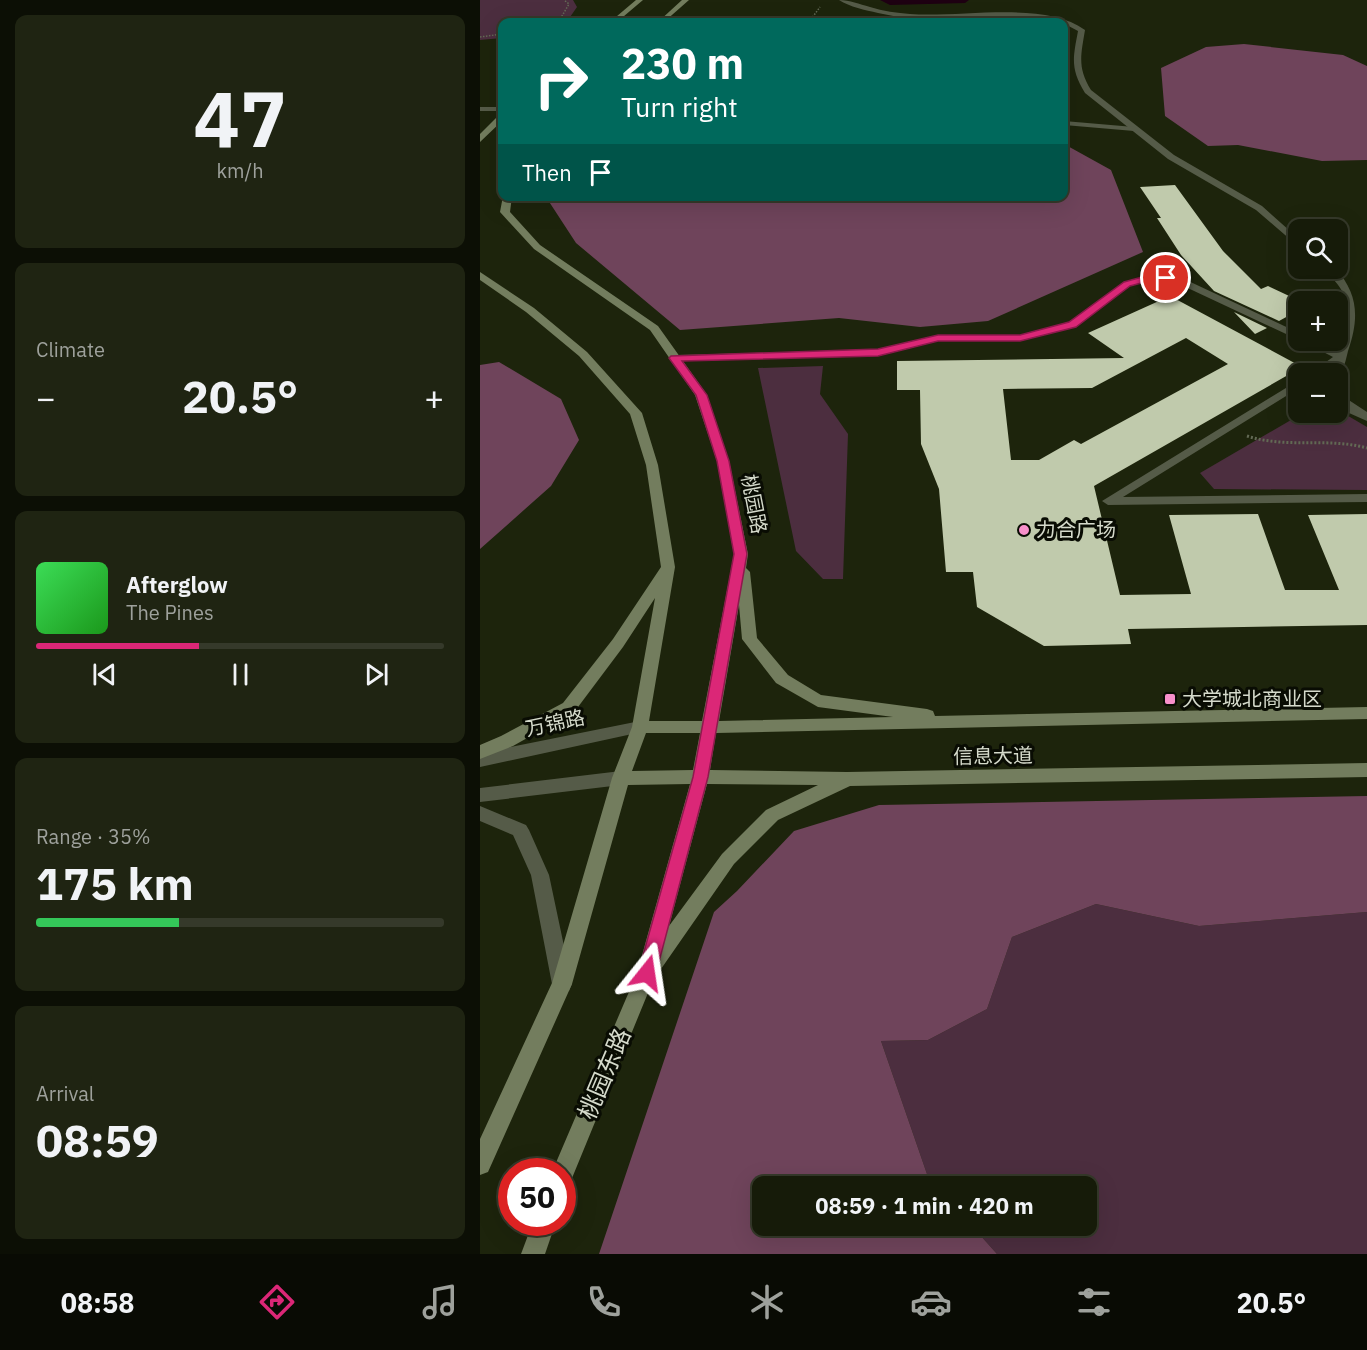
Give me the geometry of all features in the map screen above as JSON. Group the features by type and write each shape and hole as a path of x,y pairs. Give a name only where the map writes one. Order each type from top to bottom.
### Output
{"main road":[{"path":"618,18 640,0"},
{"path":"666,18 686,0"},
{"path":"480,139 498,121"},
{"name":"桃园路","path":"507,201 505,212 537,247 596,285 654,328 701,395 723,461 741,554 700,777 647,973"},
{"path":"480,275 530,310 583,354 636,413 652,465 668,567 640,727 621,778 562,984 480,1164"},
{"path":"741,554 750,639 783,679 818,701 977,721"},
{"path":"480,752 507,741 569,707 618,643 668,567"},
{"name":"信息大道","path":"640,727 1367,713"},
{"name":"信息大道","path":"621,778 847,779 1367,770"},
{"path":"647,973 728,859 772,815 847,779"},
{"name":"桃园东路","path":"569,1158 647,973"},
{"path":"533,1254 540,1236"}],"street":[{"path":"842,0 855,6 891,13 953,17 1024,13 1055,18"},
{"path":"1068,20 1082,30 1076,64 1080,78 1088,91 1171,158 1259,208 1288,234"},
{"path":"480,109 498,109"},
{"path":"1068,117 1090,119 1103,116 1109,110"},
{"path":"1068,123 1134,129"},
{"path":"1339,363 1353,318 1350,295 1340,279"},
{"path":"1348,406 1367,417"},
{"name":"万锦路","path":"480,760 640,727"},
{"path":"480,795 621,778"},
{"path":"480,813 520,830 540,875 562,984"}],"lane":[{"path":"675,358 878,352 938,338 1020,338 1072,325 1127,284 1153,277 1179,280 1288,332"},
{"path":"1328,351 1341,357"},
{"path":"1331,363 1341,357"},
{"path":"1288,390 1108,501 1367,498"}],"path":[{"path":"558,18 569,4 564,0"},
{"path":"812,18 820,7"},
{"path":"480,37 498,35"},
{"path":"1227,427 1272,444 1297,446 1336,442 1367,448"}],"shaded area":[{"path":"480,0 573,0 577,7 569,18 498,18 498,38 480,40"},
{"path":"880,0 969,0 965,3 890,5"},
{"path":"1244,44 1343,55 1367,66 1367,160 1322,161 1238,145 1208,146 1165,116 1161,68 1206,47"},
{"path":"1068,146 1111,170 1143,252 988,321 920,327 839,318 680,330 576,243 549,201 1068,201"},
{"path":"499,362 561,399 579,440 551,486 480,549 480,365"},
{"path":"823,366 820,394 848,434 843,579 823,579 796,551 758,368"},
{"path":"1348,416 1367,427 1367,490 1214,489 1200,473 1288,422 1348,423"},
{"path":"1367,796 1367,912 1199,926 1096,904 1012,937 987,1009 928,1040 881,1041 928,1176 752,1176 752,1236 981,1236 997,1254 599,1254 714,912 794,831 879,805"},
{"path":"1096,904 1199,926 1367,912 1367,1254 997,1254 981,1236 1097,1236 1097,1176 928,1176 881,1041 928,1040 987,1009 1012,937"}],"building":[{"path":"1175,185 1223,251 1261,289 1268,286 1288,295 1288,316 1279,321 1214,291 1181,255 1157,218 1161,218 1140,187"},
{"path":"1170,296 1295,363 1288,363 1288,375 1094,486 1120,595 1191,594 1169,515 1258,514 1285,590 1339,590 1308,515 1367,514 1367,625 1128,629 1131,644 1044,646 977,607 973,572 946,572 939,489 921,444 920,390 897,390 897,361 1124,358 1088,333","holes":["1186,338 1228,364 1081,444 1074,440 1039,460 1011,460 1003,389 1092,388"]},
{"path":"1234,312 1267,328 1255,334"}],"place":[{"name":"力合广场","path":"1024,530"},
{"name":"大学城北商业区","path":"1170,699"}],"route":[{"path":"647,973 700,777 741,554 723,461 701,395 675,358 878,352 938,338 1020,338 1072,325 1127,284 1153,277 1166,278"}]}
